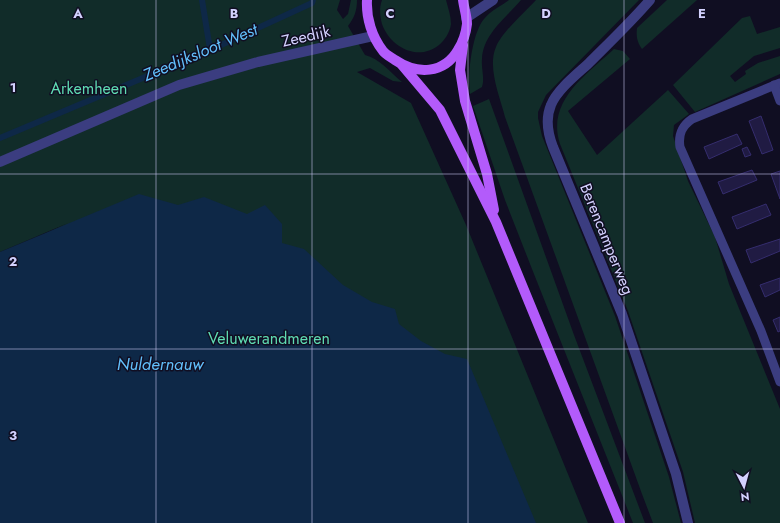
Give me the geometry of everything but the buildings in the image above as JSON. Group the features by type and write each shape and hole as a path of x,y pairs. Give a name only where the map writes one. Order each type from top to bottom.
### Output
{"main road":[{"path":"366,0 373,36 384,52 402,65 440,110 496,222 620,523"},
{"path":"463,0 467,23 460,70 465,101 487,174 496,222"},
{"path":"402,65 420,71 439,68 454,58 463,42"}],"street":[{"path":"466,18 493,0"},
{"name":"Berencamperweg","path":"650,0 565,86 557,96 551,105 548,134 622,314 676,474 688,523"},
{"name":"Zeedijk","path":"0,162 179,85 258,62 373,36"}],"lane":[{"path":"780,101 777,84 692,119 686,123 682,129 679,141 761,331 780,382"}],"green space":[{"name":"Veluwerandmeren","path":"0,0 340,0 337,10 343,19 348,14 351,0 357,0 355,14 348,26 365,55 380,62 402,82 393,81 370,68 357,72 411,103 466,225 588,523 0,523 0,255 68,223 0,252"},
{"path":"382,0 446,0 451,21 448,33 439,45 431,50 414,52 406,50 391,39 382,24 380,6"},
{"path":"509,0 521,0 496,27 486,42 482,59 482,87 470,94 469,77 471,55 476,34 484,19"},
{"path":"536,0 639,0 546,95 538,112 538,118 542,136 615,316 669,477 681,523 653,523 505,117 495,82 493,64 496,47 499,41 508,29"},
{"path":"667,0 697,0 642,49 637,39 637,28"},
{"path":"750,16 757,34 780,27 780,48 754,56 730,76 735,82 746,74 745,71 758,63 780,56 780,74 695,112 673,85 742,18"},
{"path":"614,49 623,51 630,59 568,111 597,155 668,90 689,114 674,125 673,136 688,181 715,237 729,284 780,409 780,523 695,523 683,472 628,311 560,144 557,129 559,115 564,102 571,90 581,79"},
{"path":"489,99 574,335 645,523 633,523 505,200 473,106"}],"water":[{"name":"Nuldernauw","path":"139,194 178,205 204,197 247,214 265,205 282,224 282,243 304,249 343,285 372,302 395,309 399,324 421,341 445,354 467,359 536,523 0,523 0,252"}],"waterway":[{"path":"202,0 210,49"},
{"name":"Zeedijksloot West","path":"0,138 219,46 312,3 313,0"}],"park label":[{"name":"Arkemheen","path":"89,88"}]}
